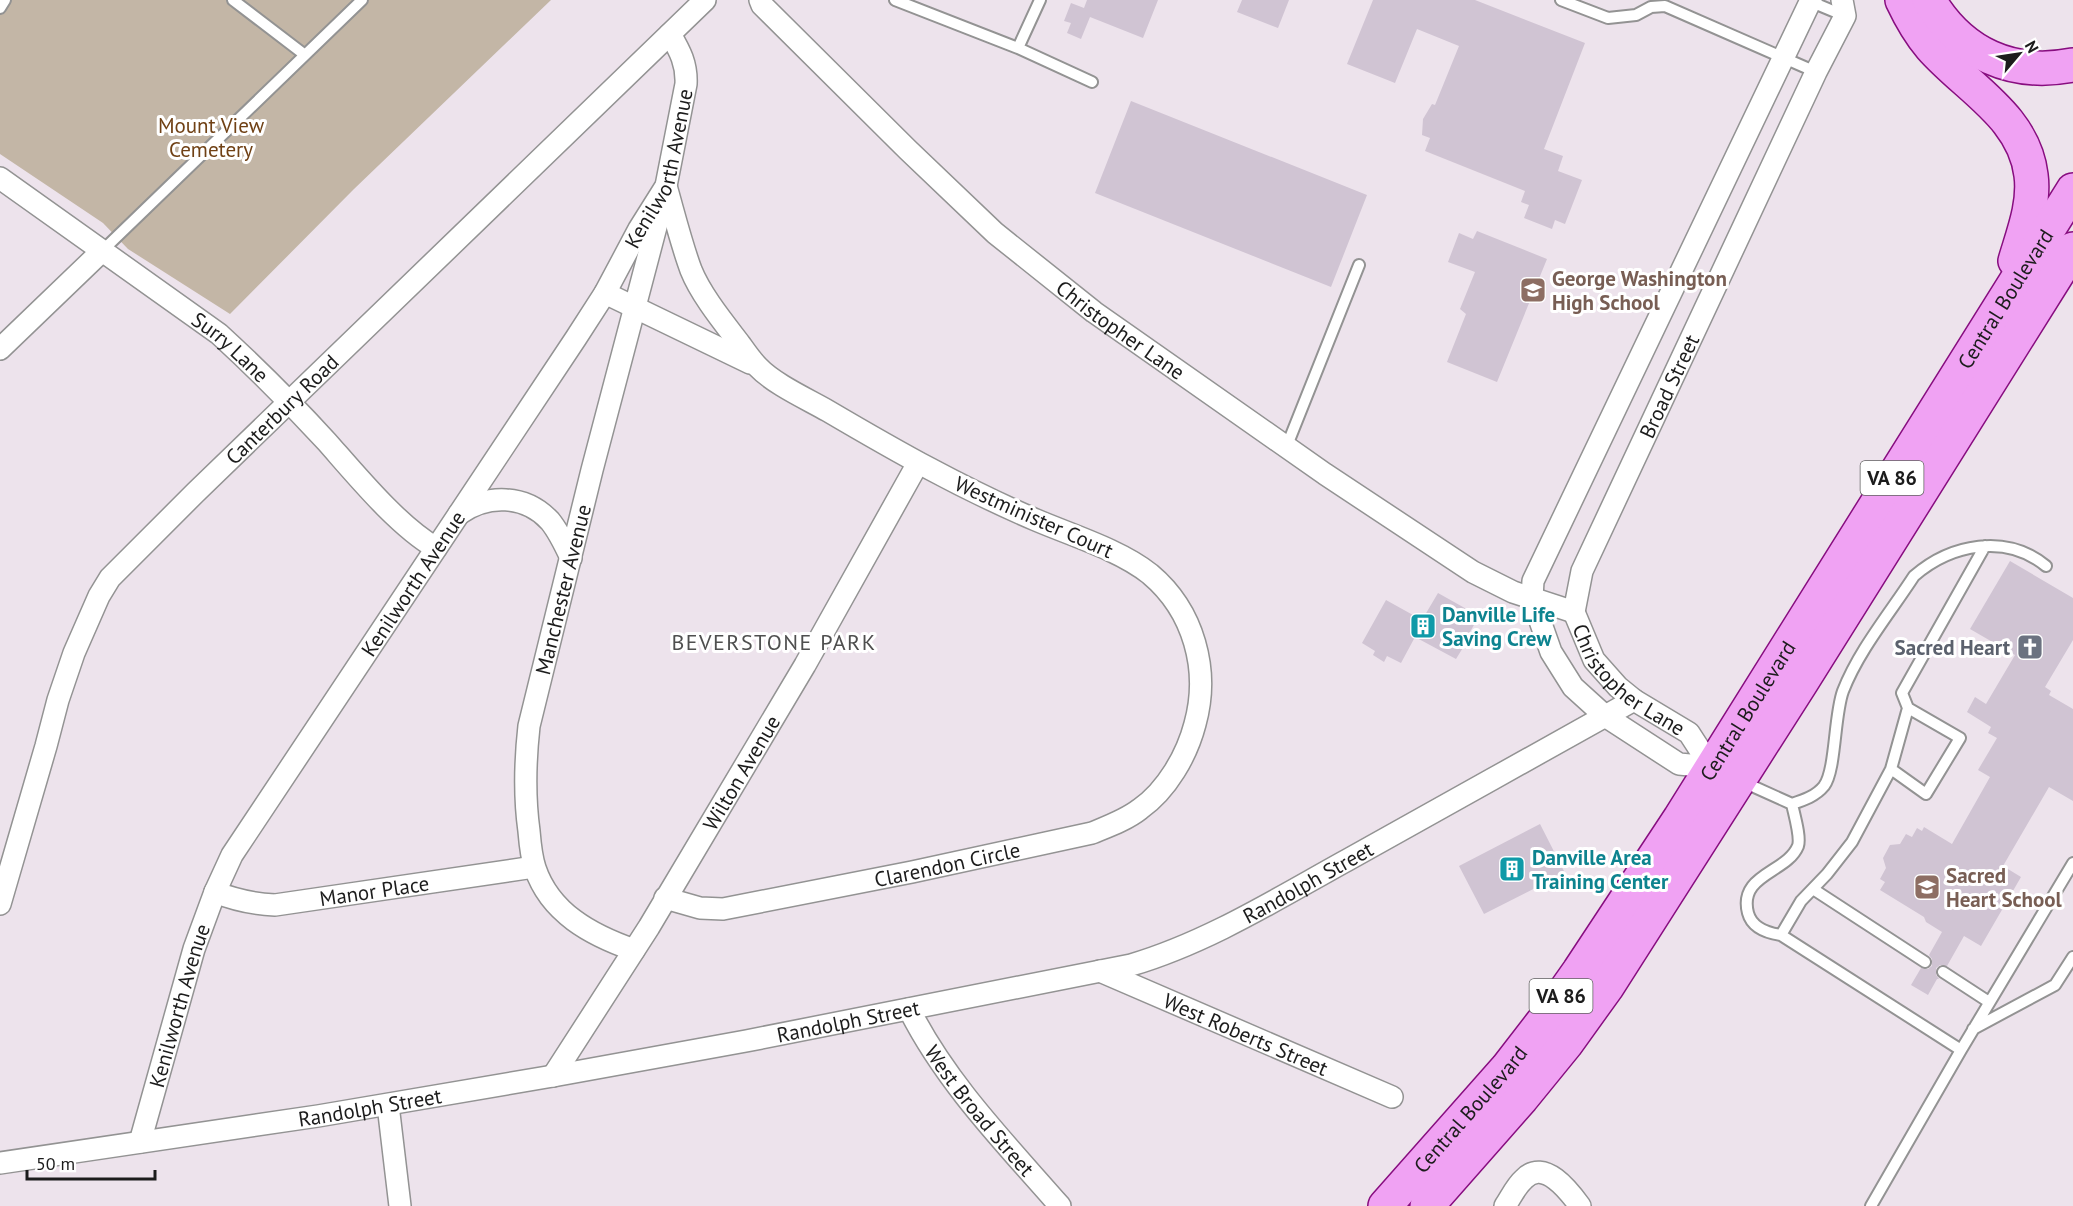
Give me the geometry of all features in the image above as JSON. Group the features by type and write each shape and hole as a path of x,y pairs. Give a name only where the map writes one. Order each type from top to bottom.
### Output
{"main road":[{"path":"1902,0 1910,17 1930,46 1979,90 2016,131 2027,156 2032,176 2028,219 2003,301"},
{"path":"1929,0 1950,30 1985,56 2014,66 2035,69 2053,69 2073,65"},
{"name":"Central Boulevard","path":"1427,1206 1522,1098 1607,987 1725,773 2003,301 2073,190"},
{"name":"Central Boulevard","path":"1385,1206 1507,1068 1548,1015 1630,894 1725,773 2040,302 2073,249"},
{"path":"2040,302 2073,270"}],"street":[{"name":"Canterbury Road","path":"0,903 58,700 74,653 99,596 110,578 705,0"},
{"name":"Christopher Lane","path":"760,0 762,5 900,142 995,233 1094,312 1286,448 1473,572 1513,592 1574,612 1594,660 1618,687 1634,700 1689,733 1725,773"},
{"name":"Broad Street","path":"1532,598 1533,581 1809,1"},
{"name":"Broad Street","path":"1574,612 1582,571 1816,72 1843,8"},
{"name":"Kenilworth Avenue","path":"140,1142 194,949 215,892 232,855 605,293 639,229 666,186 687,70 683,57 670,34"},
{"name":"Surry Lane","path":"0,178 219,334 418,537 436,548"},
{"name":"Manchester Avenue","path":"634,950 590,932 571,920 556,906 542,885 534,867 525,803 525,768 529,726 666,186"},
{"name":"Westminister Court","path":"666,186 692,272 719,317 758,368"},
{"path":"0,349 102,251"},
{"name":"Westminister Court","path":"605,293 733,353 787,388 918,463 988,499 1129,559 1150,575 1169,593 1184,615 1199,657 1201,686 1199,710 1189,741"},
{"name":"Wilton Avenue","path":"553,1076 634,950 804,665 918,463"},
{"path":"458,514 483,501 495,499 514,500 527,505 550,521 562,538 571,558"},
{"name":"Christopher Lane","path":"1532,598 1551,652 1574,687 1605,716 1679,764 1725,773"},
{"name":"Randolph Street","path":"0,1163 388,1105 553,1076 909,1009 1131,965 1164,956 1265,906 1634,700"},
{"name":"Clarendon Circle","path":"665,898 700,908 723,909 912,872 1092,833 1117,823 1141,809 1173,773 1189,741"},
{"name":"Manor Place","path":"215,892 252,903 275,905 534,867"},
{"name":"West Roberts Street","path":"1100,971 1392,1097"},
{"name":"West Broad Street","path":"909,1009 923,1038 952,1079 1060,1206"},
{"path":"388,1105 400,1206"},
{"path":"1504,1206 1524,1178 1532,1173 1541,1172 1557,1180 1580,1206"}],"lane":[{"path":"0,8 5,0"},
{"path":"234,0 305,55"},
{"path":"102,251 362,0"},
{"path":"895,0 1018,48 1092,82"},
{"path":"1018,48 1040,0"},
{"path":"1561,0 1608,18 1636,15 1651,7 1666,3 1816,72"},
{"path":"1809,1 1843,8"},
{"path":"1286,448 1359,265"},
{"path":"1725,773 1792,804 1814,795 1825,785 1829,774 1837,713 1854,667 1914,576 1941,557 1964,549 1985,546 2003,546 2020,550 2046,566"},
{"path":"1781,935 1801,901 1827,874 1852,842 1891,770 1908,708 1902,693 1985,546"},
{"path":"1891,770 1926,794 1960,738 1908,708"},
{"path":"1792,804 1799,839 1798,846 1750,890 1745,899 1749,917 1763,932 1781,935 1961,1050"},
{"path":"1871,1206 1973,1029 2073,863"},
{"path":"1813,889 1925,962"},
{"path":"1973,1029 2055,985 2073,957"},
{"path":"1943,972 1989,1002"}],"green space":[{"name":"Mount View Cemetery","path":"0,0 551,0 354,189 230,314 128,249 103,223 0,154"}],"building":[{"path":"1087,0 1158,0 1143,38 1090,17 1081,39 1067,33 1071,23 1064,21 1071,3 1084,8"},
{"path":"1242,0 1289,0 1278,28 1237,12"},
{"path":"1373,0 1475,0 1585,43 1544,149 1563,156 1558,171 1582,180 1565,224 1555,220 1552,229 1524,218 1529,205 1521,202 1525,191 1425,151 1430,138 1422,135 1423,119 1432,104 1435,105 1459,46 1417,29 1395,83 1347,64"},
{"path":"1131,101 1367,195 1331,287 1095,193"},
{"path":"1477,231 1547,259 1497,382 1447,362 1466,314 1460,309 1475,272 1448,262 1459,233 1473,239"},
{"path":"2010,561 2073,598 2073,640 2045,687 2051,691 2049,695 2073,709 2073,801 2049,787 2003,866 2021,877 1981,946 1964,936 1947,966 1940,965 1936,968 1936,975 1939,979 1928,995 1911,985 1921,968 1928,969 1932,966 1932,959 1929,955 1942,932 1926,922 1924,917 1880,890 1885,882 1880,879 1886,868 1883,858 1890,845 1900,844 1906,834 1912,837 1917,828 1922,831 1924,827 1952,844 1990,777 1978,770 1997,738 1988,733 1991,727 1967,712 1975,697 1986,704 2015,655 1970,629"},
{"name":"Danville Life Saving Crew","path":"1438,593 1479,616 1470,632 1472,633 1456,659 1415,637 1401,663 1387,656 1384,662 1373,655 1375,651 1362,643 1386,600 1422,620"},
{"name":"Danville Area Training Center","path":"1540,824 1565,873 1484,914 1459,866"}],"place":[{"name":"George Washington High School","path":"1533,290"},
{"name":"Danville Life Saving Crew","path":"1423,626"},
{"name":"Sacred Heart","path":"2030,647"},
{"name":"Danville Area Training Center","path":"1512,869"},
{"name":"Sacred Heart School","path":"1927,887"}],"district":[{"name":"BEVERSTONE PARK","path":"774,642"}]}
